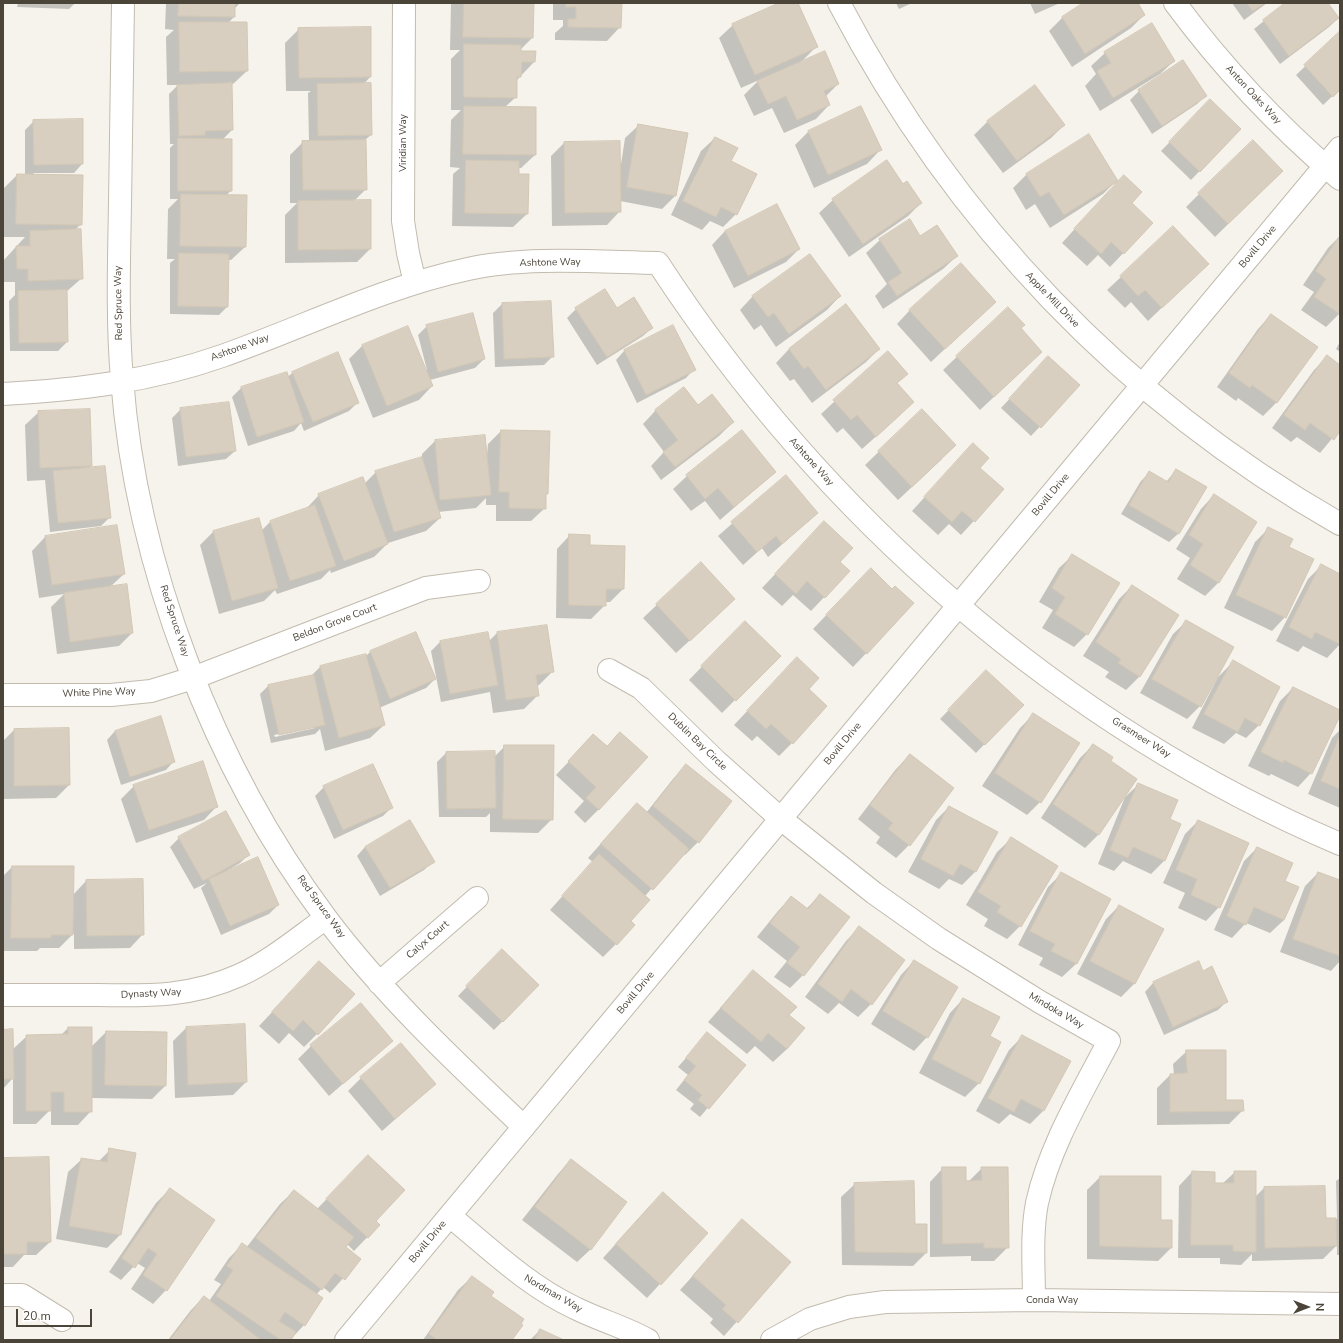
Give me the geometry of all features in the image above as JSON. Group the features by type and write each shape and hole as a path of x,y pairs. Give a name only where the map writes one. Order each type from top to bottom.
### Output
{"street":[{"name":"Red Spruce Way","path":"123,3 118,315 122,383 133,462 152,554 174,625 193,678 215,729 254,807 326,918 379,983 444,1051 524,1127"},
{"name":"Viridian Way","path":"404,3 403,221 408,253 415,282"},
{"name":"Apple Mill Drive","path":"839,3 863,49 898,107 956,190 998,242 1067,317 1142,386 1222,449 1308,506 1340,524"},
{"name":"Anton Oaks Way","path":"1175,3 1202,39 1261,106 1333,172"},
{"name":"Bovill Drive","path":"346,1340 1142,386 1333,172 1340,148"},
{"name":"Ashtone Way","path":"3,394 62,391 122,383 221,356 415,282 470,268 526,262 658,263 735,372 798,449 849,504 902,556 958,606"},
{"name":"Beldon Grove Court","path":"193,678 426,588 479,581"},
{"name":"Grasmeer Way","path":"958,606 1039,670 1123,729 1212,782 1305,829 1340,844"},
{"name":"Dublin Bay Circle","path":"609,670 641,688 716,761 781,819"},
{"name":"White Pine Way","path":"3,695 111,695 151,691 193,678"},
{"name":"Mindoka Way","path":"781,819 874,893 939,939 1040,1002 1109,1041 1048,1163 1037,1203 1034,1300"},
{"name":"Calyx Court","path":"379,983 477,898"},
{"name":"Dynasty Way","path":"3,995 147,996 179,994 210,986 241,975 262,964 326,918"},
{"name":"Nordman Way","path":"450,1216 531,1283 575,1308 634,1332 648,1340"},
{"path":"3,1295 22,1295 62,1320"},
{"name":"Conda Way","path":"772,1340 810,1319 849,1307 885,1302 1034,1300 1340,1304"}],"building":[{"path":"179,3 235,3 235,17 178,16"},
{"path":"464,3 534,3 533,38 463,37"},
{"path":"566,3 622,3 621,28 568,27 568,19 576,19 576,7 566,7"},
{"path":"779,3 798,3 818,47 755,75 732,24"},
{"path":"1083,3 1138,3 1145,15 1085,54 1062,17"},
{"path":"1247,3 1265,3 1253,11"},
{"path":"1285,3 1328,3 1339,18 1289,56 1263,20"},
{"path":"179,22 247,22 248,71 180,72"},
{"path":"1152,23 1175,61 1113,98 1097,71 1111,63 1104,52"},
{"path":"371,27 371,77 299,78 298,28"},
{"path":"1340,31 1340,90 1333,97 1304,65"},
{"path":"464,44 521,45 521,51 536,51 535,62 522,62 521,77 517,77 517,98 464,97"},
{"path":"825,51 839,84 824,91 830,105 797,120 786,96 768,104 757,81"},
{"path":"1183,60 1207,96 1162,126 1138,90"},
{"path":"232,83 233,130 205,131 205,135 179,136 177,85"},
{"path":"371,83 372,135 318,136 317,84"},
{"path":"1035,85 1065,125 1017,161 987,121"},
{"path":"1210,99 1241,129 1200,172 1169,142"},
{"path":"464,106 536,107 536,155 463,154"},
{"path":"861,106 882,150 828,175 808,131"},
{"path":"83,119 83,164 34,165 33,120"},
{"path":"638,124 688,133 676,196 627,187"},
{"path":"1089,134 1118,181 1064,215 1049,192 1040,197 1026,174"},
{"path":"715,137 738,148 731,161 757,174 737,215 721,207 716,217 683,201"},
{"path":"178,138 232,139 232,191 178,191"},
{"path":"366,140 367,190 303,190 302,141"},
{"path":"1253,140 1283,171 1228,224 1198,193"},
{"path":"620,141 621,212 565,213 564,142"},
{"path":"466,160 519,161 519,174 529,174 528,214 465,213"},
{"path":"887,160 903,184 907,181 922,203 863,244 832,199"},
{"path":"17,174 83,175 82,225 16,224"},
{"path":"1124,175 1142,192 1132,203 1153,223 1124,254 1111,242 1101,254 1074,229"},
{"path":"181,194 247,195 246,247 180,246"},
{"path":"371,200 371,249 298,250 298,201"},
{"path":"777,204 800,249 748,276 725,231"},
{"path":"910,219 920,236 937,225 958,256 897,296 888,282 902,273 879,239"},
{"path":"1173,226 1209,264 1162,308 1145,290 1138,296 1120,276"},
{"path":"81,229 83,279 28,281 28,269 17,269 16,246 30,246 30,231"},
{"path":"1340,236 1340,314 1314,297 1326,279 1316,271"},
{"path":"179,253 229,254 228,307 178,306"},
{"path":"810,254 841,296 789,334 774,313 768,317 752,296"},
{"path":"961,263 996,302 945,349 909,310"},
{"path":"605,289 617,308 634,297 653,328 607,357 575,308"},
{"path":"67,290 68,342 19,343 18,291"},
{"path":"551,301 554,357 504,359 502,303"},
{"path":"846,304 880,349 826,390 808,366 804,369 789,349"},
{"path":"1008,307 1025,325 1021,328 1042,352 994,397 956,356"},
{"path":"473,313 485,359 438,372 426,325"},
{"path":"1271,314 1318,347 1277,403 1252,385 1250,388 1229,373"},
{"path":"673,325 696,370 646,395 624,350"},
{"path":"408,326 433,386 387,406 362,345"},
{"path":"888,351 908,374 897,383 914,402 876,437 857,415 851,420 833,400"},
{"path":"338,352 359,403 313,422 292,372"},
{"path":"1327,355 1340,365 1340,431 1334,440 1310,423 1305,430 1284,415"},
{"path":"1048,356 1080,385 1041,428 1009,399"},
{"path":"287,372 304,422 257,437 241,387"},
{"path":"684,387 698,405 712,394 734,422 675,467 663,452 678,440 655,410"},
{"path":"229,402 236,451 186,457 180,408"},
{"path":"90,409 92,466 40,468 38,411"},
{"path":"922,409 956,445 912,487 878,451"},
{"path":"501,430 550,431 548,494 546,494 546,509 509,508 509,492 499,492"},
{"path":"742,430 776,472 734,507 718,488 705,499 686,475"},
{"path":"485,435 491,495 440,500 435,440"},
{"path":"973,443 989,458 980,468 1004,489 975,522 962,511 952,522 924,497"},
{"path":"422,457 441,518 394,532 375,471"},
{"path":"105,466 111,518 58,523 53,471"},
{"path":"1176,469 1207,487 1179,534 1129,505 1149,471 1168,482"},
{"path":"786,475 818,513 782,544 776,536 757,552 731,522"},
{"path":"363,477 388,544 344,561 318,494"},
{"path":"1214,494 1257,522 1219,583 1190,565 1203,544 1189,535"},
{"path":"315,505 336,566 290,581 270,521"},
{"path":"259,518 278,588 232,601 213,531"},
{"path":"824,521 853,548 840,562 850,571 825,598 807,581 796,594 775,574"},
{"path":"117,525 125,574 52,585 45,536"},
{"path":"1268,527 1293,539 1289,547 1314,559 1286,618 1236,595"},
{"path":"569,534 590,535 590,545 625,546 624,589 606,589 606,606 569,605"},
{"path":"1072,554 1120,583 1088,635 1055,614 1065,597 1052,588"},
{"path":"701,562 735,599 690,641 656,604"},
{"path":"1321,564 1340,574 1340,644 1315,632 1312,639 1289,627"},
{"path":"871,568 892,589 895,586 914,603 867,654 826,615"},
{"path":"127,584 133,633 70,642 64,593"},
{"path":"1132,585 1179,615 1140,677 1118,663 1121,659 1096,642"},
{"path":"1186,620 1234,647 1201,707 1152,679"},
{"path":"745,621 781,656 736,701 701,666"},
{"path":"547,625 554,672 536,675 539,696 506,700 497,632"},
{"path":"416,632 436,679 390,699 370,651"},
{"path":"488,632 498,685 450,694 440,641"},
{"path":"366,654 385,725 339,738 320,666"},
{"path":"797,657 819,678 809,689 827,706 793,744 771,724 766,729 747,711"},
{"path":"1233,660 1280,687 1260,726 1245,718 1238,732 1204,714"},
{"path":"986,670 1024,705 985,745 948,710"},
{"path":"314,675 325,725 279,735 268,685"},
{"path":"1293,687 1340,710 1340,716 1312,774 1284,760 1283,763 1261,752"},
{"path":"1033,713 1080,743 1041,803 995,773"},
{"path":"161,716 175,762 130,777 115,731"},
{"path":"69,728 70,785 14,786 14,729"},
{"path":"620,732 648,757 599,810 586,798 596,787 568,761 593,734 607,746"},
{"path":"1340,735 1340,789 1321,781"},
{"path":"1093,744 1113,757 1111,761 1137,779 1099,835 1053,804"},
{"path":"504,745 554,745 553,820 503,819"},
{"path":"495,751 496,808 447,809 446,752"},
{"path":"910,754 954,788 910,846 888,829 893,823 870,805"},
{"path":"203,761 218,807 149,830 133,785"},
{"path":"373,764 393,808 343,830 323,786"},
{"path":"686,764 732,801 699,843 653,806"},
{"path":"1138,783 1178,800 1170,819 1181,824 1165,861 1133,847 1128,858 1110,850"},
{"path":"637,803 689,849 653,890 601,844"},
{"path":"949,806 998,832 976,872 960,864 953,876 921,859"},
{"path":"226,811 250,855 203,881 178,837"},
{"path":"410,820 435,862 390,888 365,847"},
{"path":"1198,820 1249,843 1220,908 1191,895 1197,879 1176,870"},
{"path":"1011,837 1058,866 1021,927 997,912 1001,906 978,892"},
{"path":"1257,847 1293,863 1285,881 1299,887 1284,920 1254,907 1246,925 1227,916"},
{"path":"599,854 650,900 631,921 635,925 617,945 562,896"},
{"path":"258,857 279,905 230,926 209,879"},
{"path":"12,866 74,866 73,935 51,935 51,938 11,938"},
{"path":"1061,872 1111,899 1077,964 1051,951 1055,944 1030,931"},
{"path":"1318,872 1340,880 1340,956 1293,939"},
{"path":"143,879 144,935 87,936 86,880"},
{"path":"820,894 850,917 804,976 787,963 800,947 770,923 791,896 808,909"},
{"path":"1119,905 1164,929 1135,984 1090,961"},
{"path":"859,926 905,960 872,1005 851,989 842,1002 818,984"},
{"path":"502,949 539,985 503,1022 466,986"},
{"path":"914,960 958,987 928,1038 883,1011"},
{"path":"319,961 355,994 318,1035 303,1020 293,1031 272,1012"},
{"path":"1199,961 1203,971 1212,966 1228,1002 1173,1027 1153,982"},
{"path":"753,970 797,1007 789,1015 805,1028 787,1049 768,1033 761,1042 721,1008"},
{"path":"963,998 1000,1017 990,1036 1001,1042 980,1084 932,1059"},
{"path":"361,1003 393,1041 343,1084 310,1045"},
{"path":"245,1024 247,1082 188,1085 186,1027"},
{"path":"68,1027 92,1027 92,1112 64,1112 64,1092 51,1092 51,1111 26,1111 26,1035 68,1034"},
{"path":"13,1029 14,1079 3,1079 3,1030"},
{"path":"106,1031 167,1032 166,1086 105,1085"},
{"path":"707,1032 746,1065 709,1109 698,1100 702,1095 684,1080 696,1066 686,1058"},
{"path":"1022,1035 1071,1061 1044,1111 1021,1099 1014,1112 988,1098"},
{"path":"401,1043 436,1084 395,1119 360,1077"},
{"path":"1186,1050 1226,1050 1226,1100 1243,1100 1244,1111 1170,1112 1170,1074 1187,1073"},
{"path":"109,1148 136,1153 121,1235 69,1226 81,1158 107,1162"},
{"path":"368,1155 405,1190 376,1221 380,1225 368,1238 326,1199"},
{"path":"49,1157 51,1242 27,1242 27,1254 3,1254 3,1158"},
{"path":"571,1159 627,1202 591,1250 535,1207"},
{"path":"942,1167 966,1167 966,1181 982,1180 981,1167 1008,1167 1009,1248 984,1248 984,1243 943,1244"},
{"path":"1192,1171 1215,1172 1215,1183 1234,1183 1234,1171 1256,1171 1256,1252 1233,1251 1233,1245 1191,1245"},
{"path":"1100,1176 1161,1176 1161,1220 1172,1220 1172,1248 1100,1246"},
{"path":"914,1181 915,1224 927,1224 927,1253 855,1252 854,1183"},
{"path":"1325,1186 1326,1218 1336,1218 1337,1246 1265,1248 1264,1187"},
{"path":"170,1188 215,1220 167,1291 143,1275 157,1254 148,1248 135,1268 122,1258"},
{"path":"294,1190 354,1237 346,1247 361,1259 345,1280 335,1273 322,1290 256,1238"},
{"path":"663,1192 708,1233 661,1285 616,1244"},
{"path":"742,1219 791,1262 738,1323 722,1309 726,1305 693,1276"},
{"path":"242,1243 323,1298 305,1326 285,1312 279,1321 296,1332 291,1340 281,1340 216,1296 233,1270 227,1266"},
{"path":"472,1276 494,1292 491,1296 524,1319 521,1324 523,1325 512,1340 437,1340 429,1334"},
{"path":"204,1296 261,1340 170,1340"},
{"path":"540,1329 564,1340 535,1340"}]}
